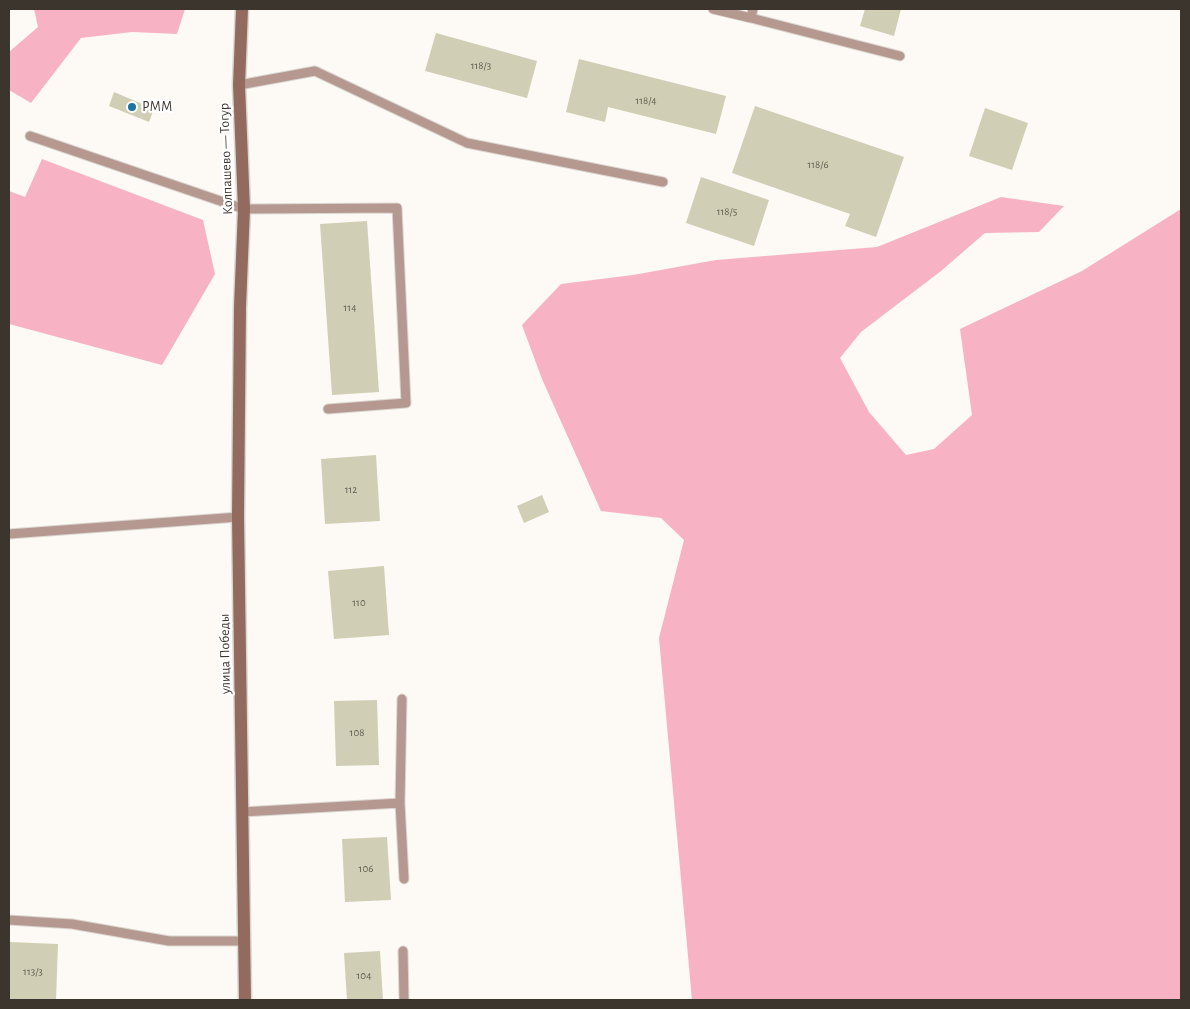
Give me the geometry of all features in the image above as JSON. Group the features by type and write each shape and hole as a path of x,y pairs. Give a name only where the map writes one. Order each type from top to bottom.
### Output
{"street":[{"name":"Колпашево — Тогур","path":"240,308 244,209 239,84 242,9"},
{"name":"улица Победы","path":"240,308 238,517 245,1000"}],"lane":[{"path":"713,9 900,56"},
{"path":"751,18 753,9"},
{"path":"239,84 316,71 467,143 663,182"},
{"path":"30,136 244,209 397,208 406,404 328,409"},
{"path":"9,534 238,517"},
{"path":"402,698 400,803 404,879"},
{"path":"242,812 400,803"},
{"path":"9,920 72,924 169,941 244,941"},
{"path":"402,951 404,1000"}],"shaded area":[{"path":"34,9 185,9 177,34 132,32 81,38 31,103 9,90 9,52 38,27"},
{"path":"42,159 203,220 215,274 162,365 9,324 9,191 25,197"},
{"path":"1001,197 1064,206 1039,232 985,233 941,271 861,332 840,358 869,412 906,455 934,449 972,415 960,329 1082,271 1181,209 1181,1000 692,1000 659,638 684,540 661,518 601,511 542,379 522,325 561,284 633,275 716,260 877,247"}],"building":[{"path":"865,9 901,9 894,36 860,26"},
{"path":"436,33 537,61 527,98 425,71"},
{"path":"579,59 726,96 716,134 608,107 605,122 566,112"},
{"name":"РММ","path":"114,92 154,109 149,122 109,106"},
{"path":"755,106 904,157 876,237 845,226 850,214 732,173"},
{"path":"985,108 1028,123 1012,170 969,156"},
{"path":"701,177 769,200 754,246 686,223"},
{"path":"367,221 379,392 332,395 320,224"},
{"path":"376,455 380,521 325,524 321,459"},
{"path":"542,495 549,512 524,523 517,506"},
{"path":"384,566 389,635 334,639 328,571"},
{"path":"377,700 379,765 336,766 334,701"},
{"path":"387,837 391,900 345,902 342,839"},
{"path":"9,942 58,944 56,1000 9,1000"},
{"path":"380,951 383,1000 347,1000 344,953"}],"place":[{"name":"РММ","path":"132,107"}]}
